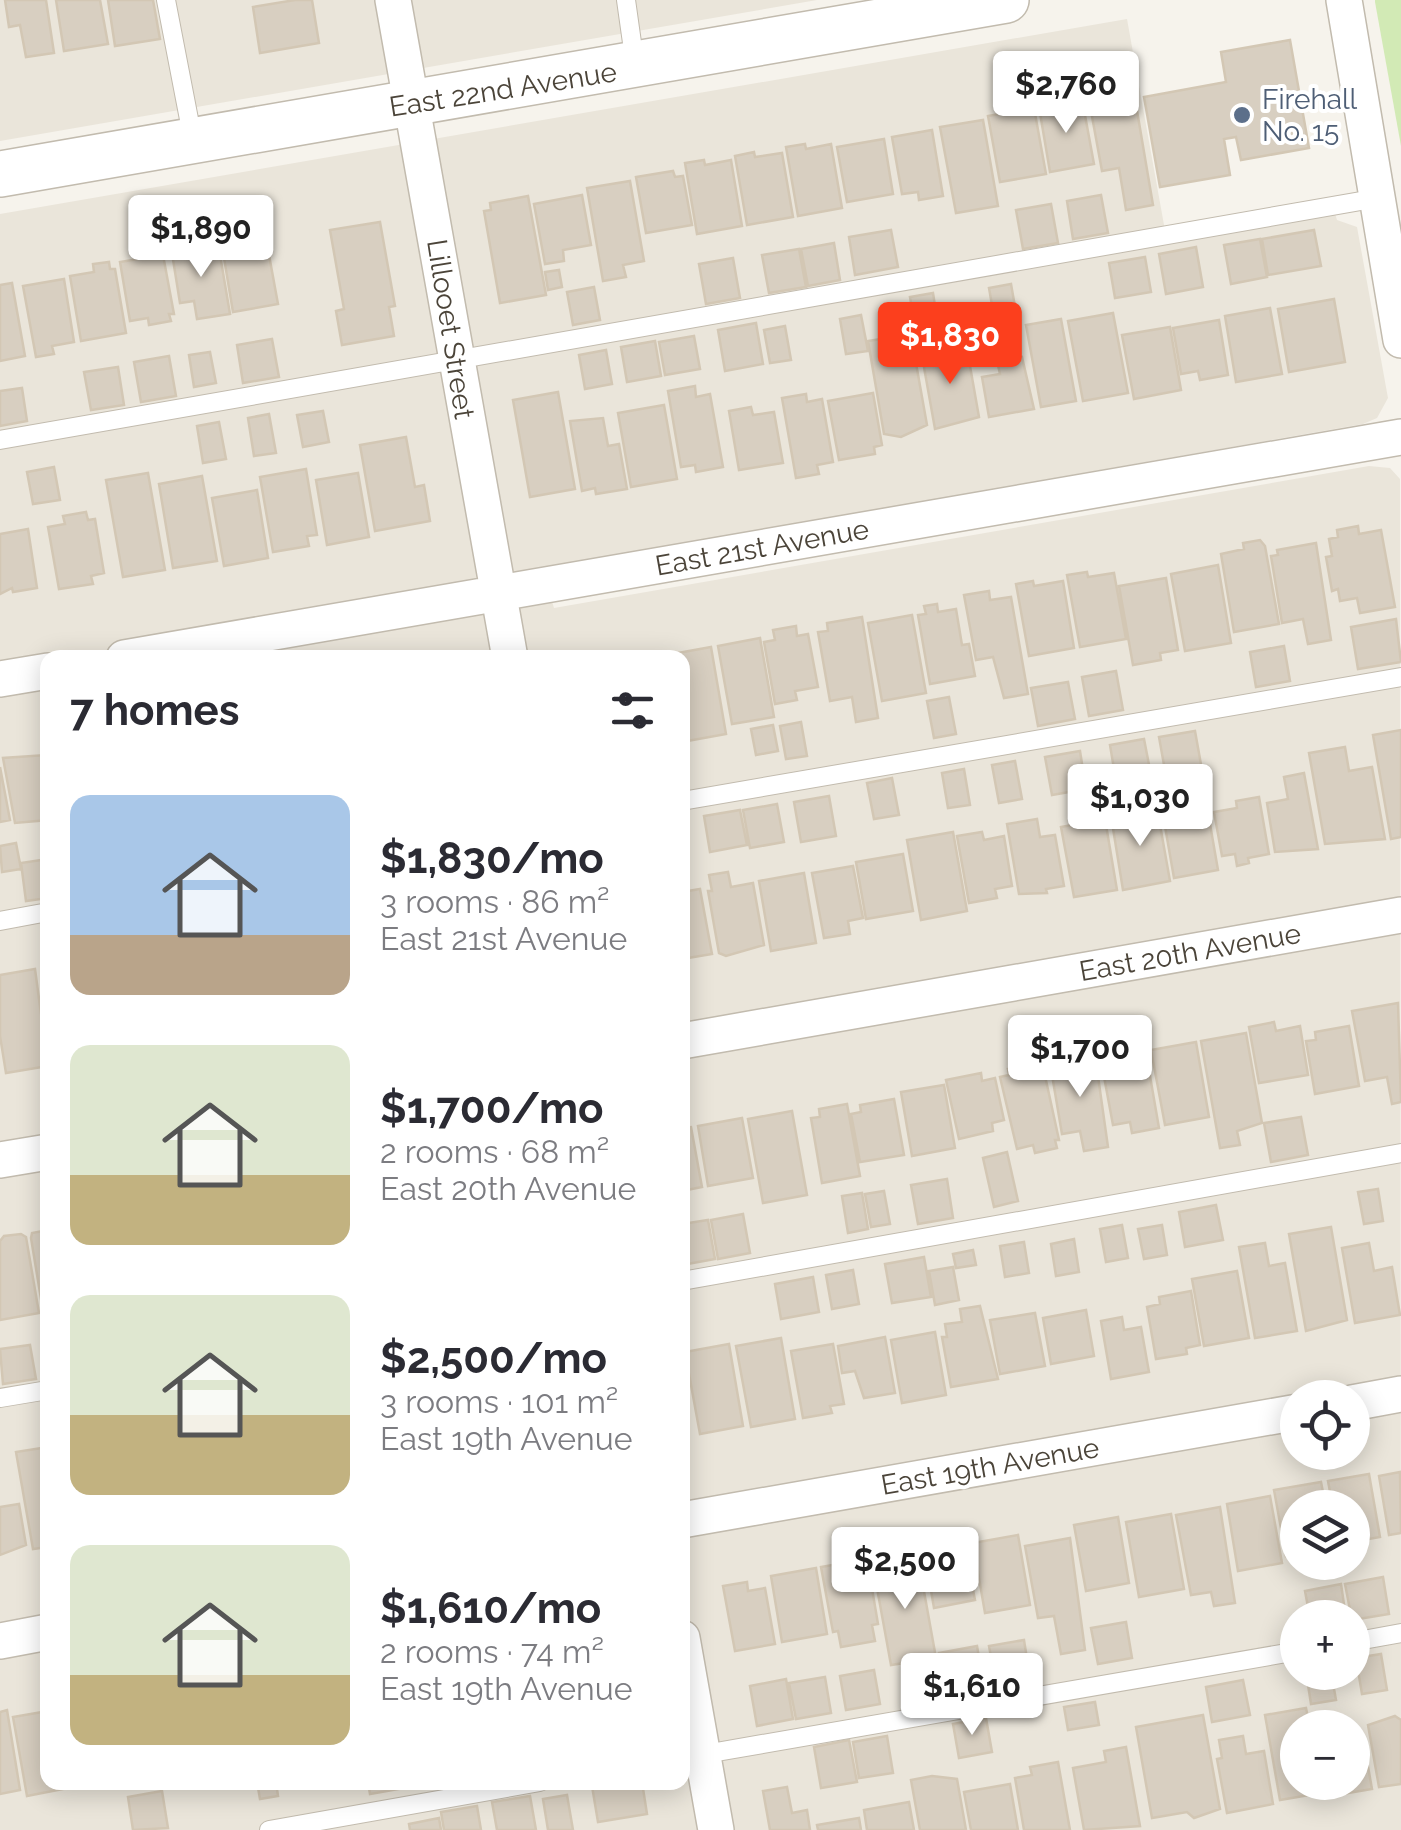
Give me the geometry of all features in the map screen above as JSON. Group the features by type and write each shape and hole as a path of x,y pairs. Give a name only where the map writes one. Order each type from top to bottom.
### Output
{"street":[{"name":"Lillooet Street","path":"392,0 509,650"},
{"name":"East 22nd Avenue","path":"0,174 636,68 1006,0"},
{"path":"1344,0 1401,340"},
{"name":"East 21st Avenue","path":"169,650 1401,438"},
{"path":"0,679 40,672"},
{"name":"East 20th Avenue","path":"690,1039 1401,915"},
{"path":"0,1160 40,1153"},
{"path":"1370,1400 1401,1394"},
{"name":"East 19th Avenue","path":"690,1519 1280,1415"},
{"path":"0,1641 40,1634"},
{"path":"690,1724 693,1756 716,1830"}],"lane":[{"path":"166,0 193,140"},
{"path":"626,0 636,68"},
{"path":"0,440 1378,198"},
{"path":"690,800 1401,676"},
{"path":"0,921 40,914"},
{"path":"690,1280 1401,1153"},
{"path":"0,1398 40,1391"},
{"path":"1370,1639 1401,1633"},
{"path":"693,1756 1280,1654"},
{"path":"269,1830 495,1790"}],"path":[{"path":"1300,98 1323,93"}],"shaded area":[{"path":"0,0 817,0 0,141"},
{"path":"1127,19 1166,236 1333,207 1337,220 1357,227 1388,398 1377,418 1363,424 542,568 554,608 1369,466 1390,468 1400,479 1401,1830 0,1830 0,214"}],"green space":[{"path":"1401,0 1401,146 1375,2"}],"building":[{"path":"5,0 46,0 54,53 26,57 20,25 9,27"},
{"path":"56,0 100,0 108,44 64,51"},
{"path":"108,0 153,0 160,39 115,46"},
{"path":"312,0 319,43 260,53 253,7"},
{"path":"1290,40 1309,148 1241,160 1236,137 1224,139 1230,175 1160,187 1144,97 1226,82 1221,52"},
{"path":"1134,93 1153,205 1126,210 1119,168 1102,171 1089,100"},
{"path":"1082,99 1094,164 1050,172 1039,107"},
{"path":"1034,108 1046,174 1000,182 988,116"},
{"path":"983,120 998,206 956,213 940,127"},
{"path":"932,130 943,196 919,200 918,192 902,194 892,137"},
{"path":"884,139 893,194 847,202 837,147"},
{"path":"805,144 806,149 831,144 842,208 798,216 786,147"},
{"path":"754,152 755,157 782,153 793,217 747,225 735,156"},
{"path":"704,160 705,165 731,160 742,226 697,234 685,163"},
{"path":"673,171 675,177 683,176 692,225 646,233 636,177"},
{"path":"630,181 644,261 623,265 626,277 603,281 587,188"},
{"path":"582,195 591,245 563,250 564,261 545,264 534,204"},
{"path":"1101,195 1108,233 1073,239 1067,201"},
{"path":"528,196 546,295 500,303 484,211 491,210 490,203"},
{"path":"1051,204 1058,243 1023,249 1016,210"},
{"path":"380,222 395,306 389,307 394,336 342,345 336,311 344,309 330,230"},
{"path":"891,230 898,267 855,275 849,237"},
{"path":"1314,230 1321,266 1268,275 1262,239"},
{"path":"1260,239 1267,277 1231,284 1224,245"},
{"path":"200,242 201,252 219,249 230,314 197,319 194,301 180,303 171,247"},
{"path":"834,243 840,280 808,286 801,249"},
{"path":"267,244 278,304 233,312 223,252"},
{"path":"1196,247 1203,287 1166,294 1159,254"},
{"path":"799,249 806,287 769,293 762,255"},
{"path":"163,255 174,314 169,314 171,321 149,325 148,318 130,321 120,262"},
{"path":"1145,257 1151,292 1115,298 1109,263"},
{"path":"733,258 740,298 706,304 699,264"},
{"path":"109,262 110,269 115,269 126,333 81,341 70,276 94,272 93,264"},
{"path":"559,270 562,287 548,290 545,272"},
{"path":"64,279 74,342 52,346 54,354 36,357 23,286"},
{"path":"12,283 25,356 0,361 0,285"},
{"path":"1011,284 1017,318 995,322 989,288"},
{"path":"594,287 600,320 573,325 567,292"},
{"path":"933,293 940,338 918,342 910,297"},
{"path":"1334,299 1345,362 1289,372 1278,309"},
{"path":"1270,308 1282,374 1236,382 1225,316"},
{"path":"1113,313 1128,393 1083,401 1068,321"},
{"path":"861,315 868,351 846,354 840,319"},
{"path":"1061,319 1076,401 1041,407 1026,325"},
{"path":"1219,320 1228,375 1200,380 1198,371 1181,374 1173,328"},
{"path":"756,323 763,364 725,371 718,330"},
{"path":"785,326 791,360 770,363 764,330"},
{"path":"1170,327 1181,390 1134,399 1122,335"},
{"path":"694,336 700,369 665,375 659,342"},
{"path":"894,337 897,355 914,352 927,425 901,437 884,434 868,341"},
{"path":"272,339 279,377 243,383 237,345"},
{"path":"655,341 661,376 627,382 621,347"},
{"path":"946,346 947,352 967,349 979,417 935,429 922,356"},
{"path":"606,350 612,384 585,389 579,355"},
{"path":"210,352 216,383 194,387 189,355"},
{"path":"169,356 176,396 141,402 134,362"},
{"path":"1022,357 1034,409 989,417 982,377 1000,374 997,361"},
{"path":"118,367 124,405 91,410 84,372"},
{"path":"695,386 696,397 710,394 723,467 696,472 695,465 681,467 668,391"},
{"path":"22,388 27,421 0,426 0,391"},
{"path":"558,392 575,489 530,497 513,400"},
{"path":"873,393 882,445 874,447 875,454 839,460 828,401"},
{"path":"806,394 807,402 822,399 833,462 817,465 819,474 796,478 782,398"},
{"path":"664,405 677,479 631,487 618,413"},
{"path":"751,407 753,415 774,412 783,463 739,470 729,411"},
{"path":"323,411 329,442 303,447 297,415"},
{"path":"269,414 276,453 254,456 248,418"},
{"path":"603,418 608,446 619,444 627,489 596,494 595,488 582,491 570,421"},
{"path":"219,422 226,459 203,463 197,426"},
{"path":"406,437 415,487 424,485 430,521 375,531 360,445"},
{"path":"54,467 60,500 33,504 27,472"},
{"path":"306,469 317,535 307,536 309,546 273,552 260,477"},
{"path":"148,473 165,570 123,577 106,480"},
{"path":"358,473 369,537 327,545 316,480"},
{"path":"202,476 217,561 173,568 159,484"},
{"path":"257,490 268,558 224,566 212,498"},
{"path":"86,512 88,520 95,519 104,573 91,576 93,584 59,589 48,527 65,524 63,516"},
{"path":"1358,526 1359,534 1381,530 1395,607 1360,613 1357,598 1340,601 1338,589 1332,591 1326,557 1332,556 1329,539 1338,537 1337,530"},
{"path":"28,529 37,588 13,592 12,588 0,594 0,534"},
{"path":"1260,540 1265,546 1279,624 1234,632 1221,554 1244,549 1243,543"},
{"path":"1316,543 1331,640 1308,644 1303,619 1282,623 1271,556 1278,555 1277,550"},
{"path":"1218,565 1231,643 1185,651 1171,574"},
{"path":"1087,572 1088,577 1114,573 1126,639 1080,647 1067,575"},
{"path":"1166,578 1178,650 1160,653 1161,660 1133,665 1119,586"},
{"path":"1033,581 1034,586 1063,581 1074,648 1029,656 1016,584"},
{"path":"989,591 990,600 1011,597 1028,694 1004,698 993,657 976,660 964,595"},
{"path":"937,604 938,612 956,609 962,645 969,644 975,676 930,684 918,615 926,614 924,606"},
{"path":"912,615 926,693 882,701 868,623"},
{"path":"862,617 878,718 856,722 852,697 830,701 818,632 828,631 827,623"},
{"path":"1396,619 1401,662 1358,669 1351,627"},
{"path":"796,626 797,636 808,634 818,687 795,691 797,700 775,704 764,642 775,640 773,630"},
{"path":"760,638 774,717 732,724 718,646"},
{"path":"1284,646 1290,681 1256,687 1250,652"},
{"path":"711,647 726,734 690,741 690,651"},
{"path":"1116,671 1123,710 1089,716 1082,677"},
{"path":"1068,682 1075,719 1038,726 1031,688"},
{"path":"949,697 956,734 934,738 927,701"},
{"path":"801,722 807,756 786,759 780,726"},
{"path":"773,725 778,751 756,755 751,729"},
{"path":"1401,730 1401,837 1391,839 1373,735"},
{"path":"1195,731 1202,770 1166,776 1159,737"},
{"path":"1144,739 1151,775 1116,781 1110,745"},
{"path":"1345,747 1349,771 1372,767 1385,839 1325,844 1309,753"},
{"path":"1080,751 1086,789 1052,795 1045,757"},
{"path":"40,755 40,821 15,823 3,758"},
{"path":"1015,761 1022,799 999,803 992,765"},
{"path":"0,767 10,820 0,822"},
{"path":"964,769 970,805 948,808 942,773"},
{"path":"1304,773 1318,849 1275,852 1267,803 1288,799 1284,777"},
{"path":"892,778 899,815 874,819 867,783"},
{"path":"829,796 836,836 801,842 794,802"},
{"path":"1259,797 1269,854 1248,858 1249,863 1237,866 1235,854 1222,856 1214,812 1237,808 1236,801"},
{"path":"1206,801 1218,870 1174,878 1162,809"},
{"path":"777,804 784,842 750,848 743,810"},
{"path":"1157,808 1170,881 1123,890 1111,816"},
{"path":"740,810 747,845 710,852 704,816"},
{"path":"1037,819 1040,837 1055,835 1064,886 1046,889 1047,893 1019,894 1007,824"},
{"path":"1105,819 1117,890 1074,897 1061,827"},
{"path":"953,832 967,911 921,920 907,840"},
{"path":"982,832 984,840 1004,836 1012,886 995,889 997,898 969,903 957,836"},
{"path":"16,843 21,869 2,872 0,846"},
{"path":"903,854 913,911 866,919 856,862"},
{"path":"40,860 40,899 26,901 21,863"},
{"path":"853,866 863,918 848,921 850,934 824,938 812,873"},
{"path":"728,872 731,887 753,883 764,945 726,956 719,953 708,891 712,891 709,875"},
{"path":"804,873 816,943 771,951 759,881"},
{"path":"700,889 712,954 690,958 690,891"},
{"path":"35,969 40,1006 40,1067 6,1073 0,1036 0,975"},
{"path":"1398,1003 1401,1102 1392,1104 1387,1077 1365,1081 1352,1011"},
{"path":"1274,1022 1276,1031 1300,1026 1308,1075 1259,1083 1249,1027"},
{"path":"1349,1026 1359,1086 1315,1094 1306,1041 1316,1040 1315,1032"},
{"path":"1246,1033 1262,1123 1237,1131 1240,1145 1220,1148 1201,1041"},
{"path":"1196,1042 1209,1117 1165,1125 1151,1050"},
{"path":"1145,1047 1159,1128 1132,1133 1130,1122 1113,1125 1100,1055"},
{"path":"1095,1055 1108,1147 1084,1151 1080,1131 1062,1134 1050,1063"},
{"path":"1042,1062 1059,1140 1055,1140 1057,1148 1035,1153 1033,1145 1017,1149 1000,1077 1009,1075 1008,1069"},
{"path":"981,1073 982,1081 995,1078 1004,1120 992,1123 993,1131 959,1139 946,1080"},
{"path":"944,1085 955,1148 912,1156 901,1092"},
{"path":"894,1099 904,1155 860,1162 851,1114 861,1112 860,1105"},
{"path":"847,1104 860,1176 822,1183 811,1118 820,1117 819,1109"},
{"path":"792,1111 807,1195 763,1203 748,1119"},
{"path":"1301,1117 1308,1155 1271,1162 1264,1123"},
{"path":"742,1118 753,1178 708,1186 698,1126"},
{"path":"690,1127 702,1187 690,1189"},
{"path":"1007,1152 1018,1201 994,1207 983,1158"},
{"path":"947,1179 953,1218 918,1224 911,1185"},
{"path":"1378,1189 1383,1221 1364,1224 1358,1192"},
{"path":"884,1191 890,1224 871,1227 865,1194"},
{"path":"862,1193 868,1229 848,1233 842,1196"},
{"path":"1216,1205 1223,1240 1185,1247 1179,1212"},
{"path":"743,1214 750,1253 718,1259 711,1220"},
{"path":"708,1220 715,1259 690,1264 690,1223"},
{"path":"1122,1225 1128,1258 1106,1262 1100,1229"},
{"path":"1162,1225 1167,1255 1144,1259 1138,1229"},
{"path":"1331,1227 1347,1320 1306,1331 1289,1234"},
{"path":"40,1232 40,1293 31,1238 32,1233"},
{"path":"4,1236 26,1237 39,1313 0,1320 0,1241"},
{"path":"1074,1239 1079,1272 1056,1276 1051,1244"},
{"path":"1024,1242 1029,1273 1005,1277 1000,1246"},
{"path":"1265,1243 1269,1266 1285,1263 1297,1331 1255,1338 1239,1247"},
{"path":"1369,1243 1374,1271 1392,1267 1400,1315 1355,1323 1342,1248"},
{"path":"973,1250 976,1265 956,1268 953,1254"},
{"path":"924,1257 931,1297 892,1303 885,1264"},
{"path":"953,1267 959,1300 935,1305 929,1271"},
{"path":"853,1270 859,1304 832,1309 826,1275"},
{"path":"1237,1271 1249,1338 1204,1346 1192,1279"},
{"path":"813,1277 819,1312 781,1319 775,1284"},
{"path":"1191,1291 1200,1345 1186,1348 1187,1354 1156,1359 1147,1307 1160,1304 1159,1297"},
{"path":"980,1306 998,1379 951,1387 942,1337 947,1337 945,1324 962,1322 960,1309"},
{"path":"1086,1310 1094,1356 1051,1364 1043,1318"},
{"path":"1035,1313 1045,1366 1000,1374 990,1320"},
{"path":"1122,1317 1124,1330 1141,1327 1149,1372 1111,1379 1101,1321"},
{"path":"935,1332 946,1395 902,1403 891,1340"},
{"path":"885,1337 895,1393 864,1398 855,1371 842,1373 838,1346"},
{"path":"781,1338 795,1419 751,1427 736,1346"},
{"path":"729,1344 743,1426 700,1434 690,1379 690,1351"},
{"path":"833,1344 844,1404 830,1406 832,1413 803,1418 791,1351"},
{"path":"30,1345 36,1379 3,1384 0,1349"},
{"path":"40,1448 40,1548 33,1549 16,1452"},
{"path":"1400,1472 1401,1533 1389,1535 1379,1476"},
{"path":"1369,1474 1380,1537 1370,1539 1370,1490 1330,1490 1328,1481"},
{"path":"1321,1482 1323,1490 1280,1490 1280,1523 1274,1490"},
{"path":"1270,1496 1280,1563 1238,1571 1227,1504"},
{"path":"19,1504 26,1545 0,1555 0,1507"},
{"path":"1220,1507 1235,1603 1214,1606 1211,1592 1191,1595 1176,1515"},
{"path":"1171,1514 1184,1589 1139,1597 1126,1522"},
{"path":"1118,1517 1129,1583 1086,1591 1074,1525"},
{"path":"1018,1535 1030,1605 985,1613 973,1543"},
{"path":"1070,1538 1085,1650 1061,1654 1054,1616 1038,1618 1025,1546"},
{"path":"965,1548 975,1600 934,1608 925,1555"},
{"path":"918,1558 936,1658 891,1665 873,1566"},
{"path":"867,1559 878,1624 872,1625 875,1641 841,1647 838,1631 833,1632 821,1567"},
{"path":"816,1568 827,1634 782,1642 771,1576"},
{"path":"1383,1577 1389,1614 1370,1617 1370,1600 1348,1600 1345,1584"},
{"path":"747,1582 748,1591 765,1588 775,1644 735,1651 723,1586"},
{"path":"1341,1584 1343,1600 1307,1600 1305,1591"},
{"path":"1126,1622 1132,1658 1098,1664 1091,1628"},
{"path":"1024,1640 1030,1678 996,1684 989,1646"},
{"path":"977,1646 984,1686 946,1693 939,1653"},
{"path":"1381,1654 1387,1690 1362,1694 1361,1690 1370,1690 1370,1656"},
{"path":"874,1670 880,1704 846,1710 840,1676"},
{"path":"825,1677 831,1713 796,1719 789,1683"},
{"path":"786,1679 793,1719 757,1726 750,1686"},
{"path":"1243,1680 1250,1715 1212,1722 1206,1687"},
{"path":"1309,1690 1334,1690 1336,1700 1311,1704"},
{"path":"1095,1702 1099,1725 1068,1730 1064,1707"},
{"path":"7,1710 20,1790 0,1794 0,1712"},
{"path":"40,1712 40,1790 58,1790 27,1796 13,1717"},
{"path":"1280,1712 1280,1800 1265,1715"},
{"path":"1203,1715 1220,1809 1194,1818 1187,1812 1152,1818 1136,1727"},
{"path":"1395,1716 1401,1720 1401,1784 1379,1787 1370,1724"},
{"path":"986,1718 992,1752 959,1758 953,1724"},
{"path":"887,1736 893,1773 859,1778 853,1742"},
{"path":"1243,1736 1246,1754 1264,1751 1273,1804 1227,1813 1217,1759 1222,1758 1219,1740"},
{"path":"849,1740 857,1782 821,1788 814,1747"},
{"path":"1126,1747 1140,1826 1084,1830 1073,1768 1106,1762 1104,1751"},
{"path":"1058,1762 1070,1830 1024,1830 1015,1778 1032,1775 1030,1767"},
{"path":"932,1776 957,1779 966,1830 920,1830 911,1780"},
{"path":"1010,1784 1018,1830 971,1830 964,1792"},
{"path":"787,1787 792,1813 807,1810 810,1830 770,1830 763,1791"},
{"path":"258,1790 277,1790 278,1796 260,1799"},
{"path":"593,1790 643,1790 647,1814 598,1822"},
{"path":"162,1791 168,1828 133,1830 128,1797"},
{"path":"567,1795 573,1830 548,1830 543,1799"},
{"path":"530,1796 536,1830 497,1830 492,1802"},
{"path":"909,1802 914,1830 867,1830 864,1810"},
{"path":"477,1806 481,1830 444,1830 441,1812"},
{"path":"439,1818 441,1830 410,1830 409,1824"},
{"path":"859,1818 861,1830 818,1830 817,1825"}],"place":[{"name":"Firehall No. 15","path":"1242,115"}]}
